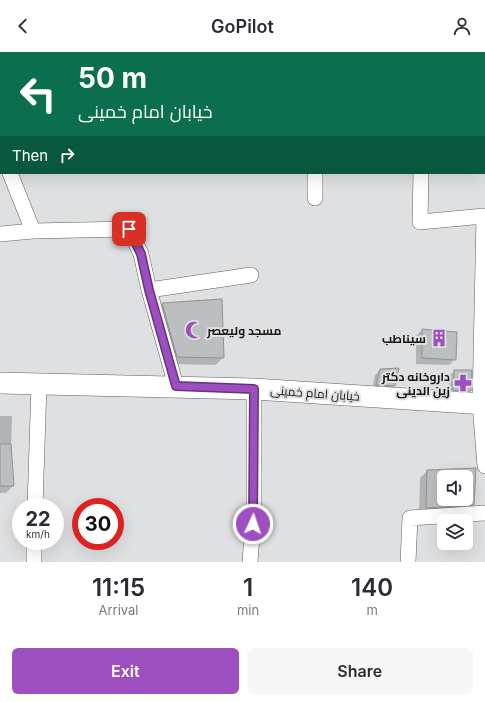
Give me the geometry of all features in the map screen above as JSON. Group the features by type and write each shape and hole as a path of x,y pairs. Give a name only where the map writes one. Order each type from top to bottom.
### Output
{"main road":[{"name":"خیابان امام خمینی","path":"0,383 254,389 483,404"}],"street":[{"path":"10,174 33,231"},
{"path":"315,174 315,198"},
{"path":"421,174 420,222 484,216 483,404 485,466"},
{"path":"0,234 33,231 129,229 141,254 149,290 176,386"},
{"path":"149,290 251,275"},
{"path":"35,498 40,384"},
{"path":"250,562 254,511 254,389"},
{"path":"408,562 410,518 485,513"},
{"path":"34,550 34,562"}],"building":[{"name":"مسجد ولیعصر","path":"222,299 224,358 177,357 162,303"},
{"path":"422,329 457,332 456,360 422,358"},
{"path":"399,368 395,386 376,385 380,369"},
{"name":"داروخانه دکتر زین الدینی","path":"454,370 472,370 471,391 453,390"},
{"path":"0,444 11,444 14,486 0,486"},
{"path":"476,468 474,505 473,470 437,470 437,506 458,506 426,508 427,470"}],"place":[{"name":"مسجد ولیعصر","path":"194,330"},
{"name":"سیناطب","path":"439,338"},
{"name":"داروخانه دکتر زین الدینی","path":"463,383"}],"route":[{"path":"129,229 141,254 149,290 176,386 254,389 253,524"}]}
